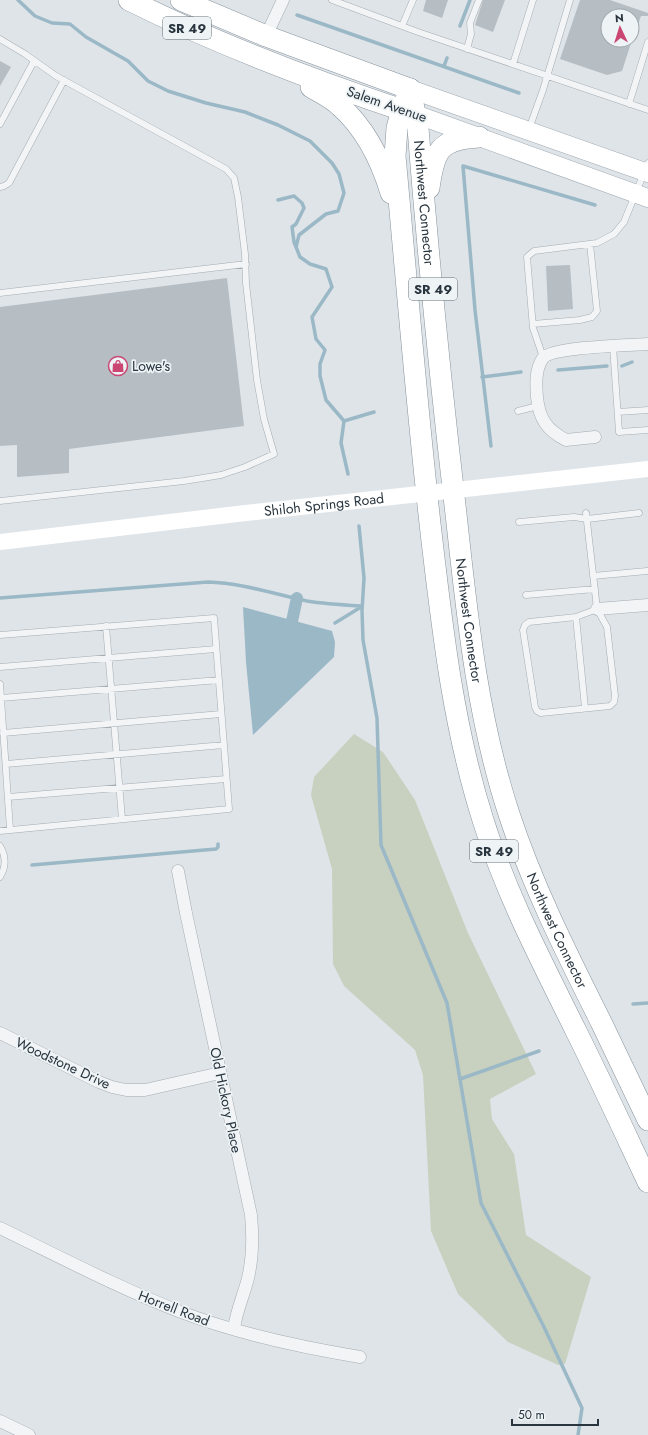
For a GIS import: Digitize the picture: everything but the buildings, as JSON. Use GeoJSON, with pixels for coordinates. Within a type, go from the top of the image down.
{"type":"FeatureCollection","features":[{"type":"Feature","properties":{"kind":"highway","name":"Salem Avenue"},"geometry":{"type":"LineString","coordinates":[[129,0],[178,24],[247,53],[408,112]]}},
{"type":"Feature","properties":{"kind":"highway","name":"Salem Avenue"},"geometry":{"type":"LineString","coordinates":[[181,0],[266,36],[410,89]]}},
{"type":"Feature","properties":{"kind":"highway","name":"SR 49"},"geometry":{"type":"LineString","coordinates":[[247,53],[311,87],[339,104],[355,120],[374,149],[387,180],[402,225]]}},
{"type":"Feature","properties":{"kind":"highway"},"geometry":{"type":"LineString","coordinates":[[402,225],[395,156],[397,128],[408,112],[410,89]]}},
{"type":"Feature","properties":{"kind":"highway","name":"Northwest Connector"},"geometry":{"type":"LineString","coordinates":[[408,112],[418,128],[425,214],[453,490],[474,664],[486,732],[497,776],[509,814],[536,886],[568,957],[648,1120]]}},
{"type":"Feature","properties":{"kind":"highway"},"geometry":{"type":"LineString","coordinates":[[425,214],[432,170],[436,156],[442,147],[450,142],[462,138],[479,137]]}},
{"type":"Feature","properties":{"kind":"highway","name":"Northwest Connector"},"geometry":{"type":"LineString","coordinates":[[402,225],[427,493],[447,661],[461,738],[472,783],[503,876],[544,967],[648,1182]]}},
{"type":"Feature","properties":{"kind":"main road","name":"Salem Avenue"},"geometry":{"type":"LineString","coordinates":[[410,89],[647,169]]}},
{"type":"Feature","properties":{"kind":"main road","name":"Salem Avenue"},"geometry":{"type":"LineString","coordinates":[[408,112],[642,196]]}},
{"type":"Feature","properties":{"kind":"street"},"geometry":{"type":"LineString","coordinates":[[266,36],[283,0]]}},
{"type":"Feature","properties":{"kind":"street"},"geometry":{"type":"LineString","coordinates":[[596,437],[566,440],[545,425],[538,406],[536,388],[537,372],[544,357],[549,354],[576,349],[648,344]]}},
{"type":"Feature","properties":{"kind":"street","name":"Shiloh Springs Road"},"geometry":{"type":"LineString","coordinates":[[0,542],[237,514],[313,507],[648,469]]}},
{"type":"Feature","properties":{"kind":"street"},"geometry":{"type":"LineString","coordinates":[[597,609],[648,605]]}},
{"type":"Feature","properties":{"kind":"street","name":"Old Hickory Place"},"geometry":{"type":"LineString","coordinates":[[178,871],[187,921],[251,1215],[253,1234],[252,1253],[248,1277],[234,1329]]}},
{"type":"Feature","properties":{"kind":"street","name":"Woodstone Drive"},"geometry":{"type":"LineString","coordinates":[[0,1033],[99,1082],[126,1090],[144,1090],[220,1073]]}},
{"type":"Feature","properties":{"kind":"street","name":"Horrell Road"},"geometry":{"type":"LineString","coordinates":[[0,1228],[110,1282],[180,1312],[234,1329],[316,1350],[360,1357]]}},
{"type":"Feature","properties":{"kind":"street"},"geometry":{"type":"LineString","coordinates":[[0,1421],[29,1435]]}},
{"type":"Feature","properties":{"kind":"lane"},"geometry":{"type":"LineString","coordinates":[[332,0],[467,49],[648,110]]}},
{"type":"Feature","properties":{"kind":"lane"},"geometry":{"type":"LineString","coordinates":[[402,26],[413,0]]}},
{"type":"Feature","properties":{"kind":"lane"},"geometry":{"type":"LineString","coordinates":[[467,49],[471,34],[470,23],[479,0]]}},
{"type":"Feature","properties":{"kind":"lane"},"geometry":{"type":"LineString","coordinates":[[513,64],[533,0]]}},
{"type":"Feature","properties":{"kind":"lane"},"geometry":{"type":"LineString","coordinates":[[528,130],[547,76],[570,0]]}},
{"type":"Feature","properties":{"kind":"lane"},"geometry":{"type":"LineString","coordinates":[[0,39],[64,80],[226,169],[232,174],[238,197],[246,264],[246,283],[256,380],[264,419],[274,454],[245,467],[221,475],[184,481],[0,501]]}},
{"type":"Feature","properties":{"kind":"lane"},"geometry":{"type":"LineString","coordinates":[[629,104],[648,42]]}},
{"type":"Feature","properties":{"kind":"lane"},"geometry":{"type":"LineString","coordinates":[[0,124],[34,61]]}},
{"type":"Feature","properties":{"kind":"lane"},"geometry":{"type":"LineString","coordinates":[[0,187],[9,184],[64,80]]}},
{"type":"Feature","properties":{"kind":"lane"},"geometry":{"type":"LineString","coordinates":[[544,357],[536,337],[533,324],[527,257],[534,251],[597,243],[614,234],[642,196],[647,169]]}},
{"type":"Feature","properties":{"kind":"lane"},"geometry":{"type":"LineString","coordinates":[[533,324],[580,320],[592,317],[597,311],[590,244]]}},
{"type":"Feature","properties":{"kind":"lane"},"geometry":{"type":"LineString","coordinates":[[0,293],[246,264]]}},
{"type":"Feature","properties":{"kind":"lane"},"geometry":{"type":"LineString","coordinates":[[613,346],[619,432],[648,430]]}},
{"type":"Feature","properties":{"kind":"lane"},"geometry":{"type":"LineString","coordinates":[[518,411],[538,406]]}},
{"type":"Feature","properties":{"kind":"lane"},"geometry":{"type":"LineString","coordinates":[[618,412],[648,410]]}},
{"type":"Feature","properties":{"kind":"lane"},"geometry":{"type":"LineString","coordinates":[[519,522],[639,513]]}},
{"type":"Feature","properties":{"kind":"lane"},"geometry":{"type":"LineString","coordinates":[[586,516],[597,609],[607,627],[615,696],[614,702],[610,706],[541,712],[537,710],[535,707],[523,630],[525,625],[529,622],[576,617],[597,609]]}},
{"type":"Feature","properties":{"kind":"lane"},"geometry":{"type":"LineString","coordinates":[[593,576],[647,571]]}},
{"type":"Feature","properties":{"kind":"lane"},"geometry":{"type":"LineString","coordinates":[[526,595],[595,589]]}},
{"type":"Feature","properties":{"kind":"lane"},"geometry":{"type":"LineString","coordinates":[[576,617],[586,708]]}},
{"type":"Feature","properties":{"kind":"lane"},"geometry":{"type":"LineString","coordinates":[[0,635],[214,618],[229,809],[0,831]]}},
{"type":"Feature","properties":{"kind":"lane"},"geometry":{"type":"LineString","coordinates":[[106,626],[122,819]]}},
{"type":"Feature","properties":{"kind":"lane"},"geometry":{"type":"LineString","coordinates":[[0,667],[216,649]]}},
{"type":"Feature","properties":{"kind":"lane"},"geometry":{"type":"LineString","coordinates":[[1,698],[219,680]]}},
{"type":"Feature","properties":{"kind":"lane"},"geometry":{"type":"LineString","coordinates":[[0,684],[10,829]]}},
{"type":"Feature","properties":{"kind":"lane"},"geometry":{"type":"LineString","coordinates":[[4,733],[222,714]]}},
{"type":"Feature","properties":{"kind":"lane"},"geometry":{"type":"LineString","coordinates":[[6,764],[224,746]]}},
{"type":"Feature","properties":{"kind":"lane"},"geometry":{"type":"LineString","coordinates":[[8,797],[226,779]]}},
{"type":"Feature","properties":{"kind":"lane"},"geometry":{"type":"LineString","coordinates":[[0,846],[5,864],[0,877]]}},
{"type":"Feature","properties":{"kind":"green space"},"geometry":{"type":"Polygon","coordinates":[[[354,734],[383,752],[415,800],[468,933],[536,1074],[490,1099],[492,1119],[514,1154],[526,1235],[591,1277],[565,1364],[558,1365],[508,1342],[458,1294],[431,1231],[423,1075],[415,1050],[344,986],[333,964],[332,869],[311,795],[314,777],[354,734]]]}},
{"type":"Feature","properties":{"kind":"water"},"geometry":{"type":"Polygon","coordinates":[[[243,607],[332,631],[335,642],[334,657],[253,735],[246,662],[243,607]]]}},
{"type":"Feature","properties":{"kind":"waterway"},"geometry":{"type":"LineString","coordinates":[[18,0],[35,16],[52,23],[70,24],[86,37],[128,61],[148,81],[168,91],[206,103],[245,112],[278,125],[310,141],[332,163],[339,174],[344,193],[338,211],[326,214],[299,235],[296,247],[300,257],[310,264],[326,269],[332,287],[312,317],[316,339],[325,350],[320,364],[320,376],[326,400],[344,421],[341,443],[348,474]]}},
{"type":"Feature","properties":{"kind":"waterway"},"geometry":{"type":"LineString","coordinates":[[460,26],[470,0]]}},
{"type":"Feature","properties":{"kind":"waterway"},"geometry":{"type":"LineString","coordinates":[[297,15],[519,93]]}},
{"type":"Feature","properties":{"kind":"waterway"},"geometry":{"type":"LineString","coordinates":[[444,66],[447,58]]}},
{"type":"Feature","properties":{"kind":"waterway"},"geometry":{"type":"LineString","coordinates":[[491,446],[475,310],[463,166],[595,205]]}},
{"type":"Feature","properties":{"kind":"waterway"},"geometry":{"type":"LineString","coordinates":[[278,200],[294,196],[302,203],[304,208],[296,224],[292,227],[296,247]]}},
{"type":"Feature","properties":{"kind":"waterway"},"geometry":{"type":"LineString","coordinates":[[622,366],[632,362]]}},
{"type":"Feature","properties":{"kind":"waterway"},"geometry":{"type":"LineString","coordinates":[[558,370],[607,366]]}},
{"type":"Feature","properties":{"kind":"waterway"},"geometry":{"type":"LineString","coordinates":[[482,377],[521,372]]}},
{"type":"Feature","properties":{"kind":"waterway"},"geometry":{"type":"LineString","coordinates":[[344,421],[374,412]]}},
{"type":"Feature","properties":{"kind":"waterway"},"geometry":{"type":"LineString","coordinates":[[359,526],[364,578],[362,611],[363,640],[377,718],[381,845],[447,1003],[481,1203],[544,1327],[582,1408],[578,1435]]}},
{"type":"Feature","properties":{"kind":"waterway"},"geometry":{"type":"LineString","coordinates":[[0,598],[208,582],[233,584],[307,601],[362,606]]}},
{"type":"Feature","properties":{"kind":"waterway"},"geometry":{"type":"LineString","coordinates":[[291,626],[297,598]]}},
{"type":"Feature","properties":{"kind":"waterway"},"geometry":{"type":"LineString","coordinates":[[335,623],[361,607]]}},
{"type":"Feature","properties":{"kind":"waterway"},"geometry":{"type":"LineString","coordinates":[[32,865],[216,849],[218,844]]}},
{"type":"Feature","properties":{"kind":"waterway"},"geometry":{"type":"LineString","coordinates":[[633,1004],[648,1003]]}},
{"type":"Feature","properties":{"kind":"waterway"},"geometry":{"type":"LineString","coordinates":[[460,1079],[539,1051]]}},
{"type":"Feature","properties":{"kind":"place","name":"Lowe's"},"geometry":{"type":"Point","coordinates":[118,366]}}]}
